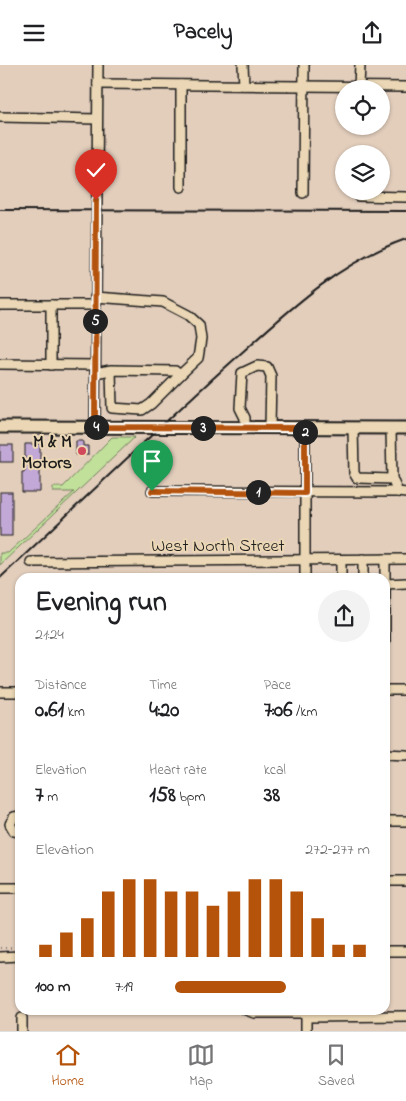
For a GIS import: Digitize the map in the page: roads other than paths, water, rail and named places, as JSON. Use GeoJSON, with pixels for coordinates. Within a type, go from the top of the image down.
{"type":"FeatureCollection","features":[{"type":"Feature","properties":{"kind":"main road"},"geometry":{"type":"LineString","coordinates":[[0,427],[406,428]]}},
{"type":"Feature","properties":{"kind":"street"},"geometry":{"type":"LineString","coordinates":[[95,427],[98,65]]}},
{"type":"Feature","properties":{"kind":"street"},"geometry":{"type":"LineString","coordinates":[[243,65],[244,85]]}},
{"type":"Feature","properties":{"kind":"street"},"geometry":{"type":"LineString","coordinates":[[304,65],[304,193]]}},
{"type":"Feature","properties":{"kind":"street"},"geometry":{"type":"LineString","coordinates":[[359,80],[360,65]]}},
{"type":"Feature","properties":{"kind":"street"},"geometry":{"type":"LineString","coordinates":[[98,84],[335,86]]}},
{"type":"Feature","properties":{"kind":"street"},"geometry":{"type":"LineString","coordinates":[[180,187],[181,85]]}},
{"type":"Feature","properties":{"kind":"street"},"geometry":{"type":"LineString","coordinates":[[390,87],[406,87]]}},
{"type":"Feature","properties":{"kind":"street"},"geometry":{"type":"LineString","coordinates":[[0,117],[97,119]]}},
{"type":"Feature","properties":{"kind":"street"},"geometry":{"type":"LineString","coordinates":[[390,197],[406,197]]}},
{"type":"Feature","properties":{"kind":"street"},"geometry":{"type":"LineString","coordinates":[[0,305],[51,305],[95,301],[163,302],[188,315],[199,325],[201,339],[198,358],[151,404],[142,410],[112,408],[111,370]]}},
{"type":"Feature","properties":{"kind":"street"},"geometry":{"type":"LineString","coordinates":[[51,305],[51,365]]}},
{"type":"Feature","properties":{"kind":"street"},"geometry":{"type":"LineString","coordinates":[[0,364],[51,365],[111,370],[174,371],[180,375]]}},
{"type":"Feature","properties":{"kind":"street"},"geometry":{"type":"LineString","coordinates":[[245,428],[245,418],[240,408],[242,373],[256,366],[268,367],[271,376],[270,428]]}},
{"type":"Feature","properties":{"kind":"street"},"geometry":{"type":"LineString","coordinates":[[305,428],[305,573]]}},
{"type":"Feature","properties":{"kind":"street"},"geometry":{"type":"LineString","coordinates":[[353,428],[354,473],[357,478],[392,479]]}},
{"type":"Feature","properties":{"kind":"street"},"geometry":{"type":"LineString","coordinates":[[391,428],[392,479],[402,493]]}},
{"type":"Feature","properties":{"kind":"street"},"geometry":{"type":"LineString","coordinates":[[152,491],[402,493]]}},
{"type":"Feature","properties":{"kind":"street"},"geometry":{"type":"LineString","coordinates":[[362,573],[363,559]]}},
{"type":"Feature","properties":{"kind":"street"},"geometry":{"type":"LineString","coordinates":[[384,559],[385,573]]}},
{"type":"Feature","properties":{"kind":"street","name":"West North Street"},"geometry":{"type":"LineString","coordinates":[[31,562],[406,559]]}},
{"type":"Feature","properties":{"kind":"street"},"geometry":{"type":"LineString","coordinates":[[341,560],[341,573]]}},
{"type":"Feature","properties":{"kind":"street"},"geometry":{"type":"LineString","coordinates":[[390,584],[406,583]]}},
{"type":"Feature","properties":{"kind":"street"},"geometry":{"type":"LineString","coordinates":[[390,690],[406,690]]}},
{"type":"Feature","properties":{"kind":"street"},"geometry":{"type":"LineString","coordinates":[[0,692],[15,692]]}},
{"type":"Feature","properties":{"kind":"street"},"geometry":{"type":"LineString","coordinates":[[390,754],[406,755]]}},
{"type":"Feature","properties":{"kind":"street"},"geometry":{"type":"LineString","coordinates":[[15,817],[10,824],[15,831]]}},
{"type":"Feature","properties":{"kind":"street"},"geometry":{"type":"LineString","coordinates":[[390,821],[406,821]]}},
{"type":"Feature","properties":{"kind":"street"},"geometry":{"type":"LineString","coordinates":[[390,881],[406,881]]}},
{"type":"Feature","properties":{"kind":"street"},"geometry":{"type":"LineString","coordinates":[[0,888],[15,888]]}},
{"type":"Feature","properties":{"kind":"street"},"geometry":{"type":"LineString","coordinates":[[390,951],[406,951]]}},
{"type":"Feature","properties":{"kind":"street"},"geometry":{"type":"LineString","coordinates":[[0,957],[15,956]]}},
{"type":"Feature","properties":{"kind":"street"},"geometry":{"type":"LineString","coordinates":[[306,1015],[306,1031]]}},
{"type":"Feature","properties":{"kind":"street"},"geometry":{"type":"LineString","coordinates":[[373,1015],[406,1016]]}},
{"type":"Feature","properties":{"kind":"street"},"geometry":{"type":"LineString","coordinates":[[22,1017],[22,1031]]}},
{"type":"Feature","properties":{"kind":"railway"},"geometry":{"type":"LineString","coordinates":[[0,210],[406,211]]}},
{"type":"Feature","properties":{"kind":"railway"},"geometry":{"type":"LineString","coordinates":[[0,578],[219,373],[284,315],[329,279],[353,264],[379,250],[406,239]]}},
{"type":"Feature","properties":{"kind":"place","name":"M & M Motors"},"geometry":{"type":"Point","coordinates":[82,451]}}]}
